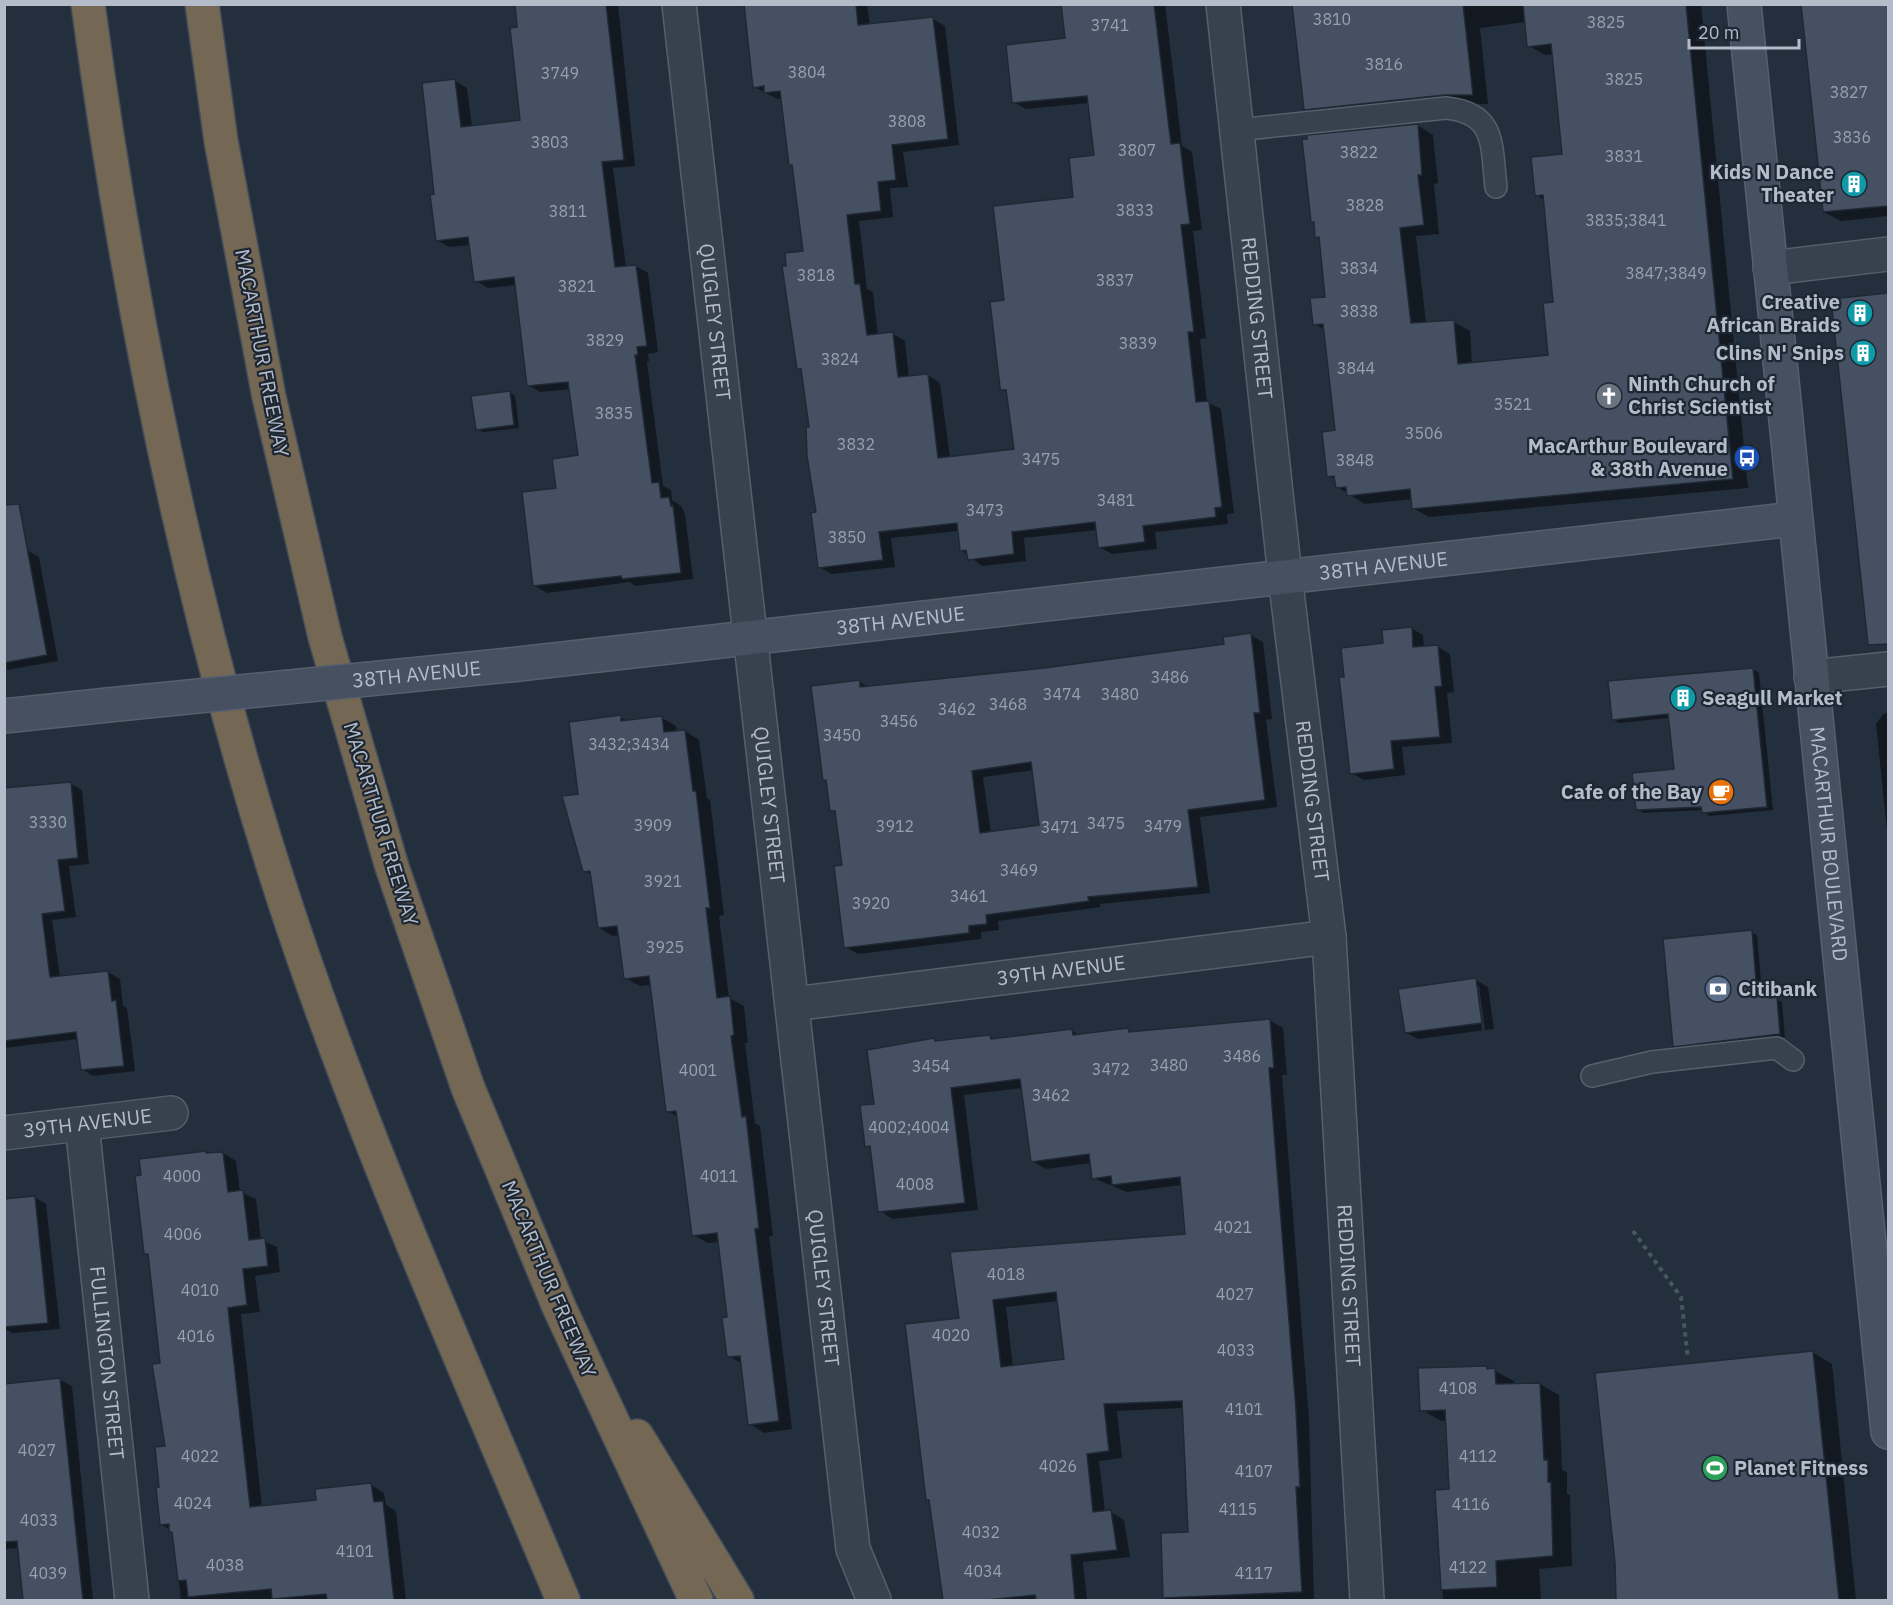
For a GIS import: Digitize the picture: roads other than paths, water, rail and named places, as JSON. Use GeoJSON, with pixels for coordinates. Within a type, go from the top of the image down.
{"type":"FeatureCollection","features":[{"type":"Feature","properties":{"kind":"highway"},"geometry":{"type":"LineString","coordinates":[[88,4],[108,152],[158,421],[213,659],[286,905],[364,1125],[563,1600]]}},
{"type":"Feature","properties":{"kind":"highway","name":"MACARTHUR FREEWAY"},"geometry":{"type":"LineString","coordinates":[[202,4],[221,141],[269,397],[325,637],[392,867],[468,1088],[559,1307],[651,1511],[696,1600]]}},
{"type":"Feature","properties":{"kind":"highway"},"geometry":{"type":"LineString","coordinates":[[559,1307],[737,1600]]}},
{"type":"Feature","properties":{"kind":"street","name":"QUIGLEY STREET"},"geometry":{"type":"LineString","coordinates":[[679,4],[794,1005],[853,1549],[874,1600]]}},
{"type":"Feature","properties":{"kind":"street","name":"REDDING STREET"},"geometry":{"type":"LineString","coordinates":[[1223,4],[1285,576],[1329,937],[1367,1600]]}},
{"type":"Feature","properties":{"kind":"street","name":"MACARTHUR BOULEVARD"},"geometry":{"type":"LineString","coordinates":[[1744,4],[1811,677],[1886,1387],[1888,1432]]}},
{"type":"Feature","properties":{"kind":"street"},"geometry":{"type":"LineString","coordinates":[[1770,268],[1888,254]]}},
{"type":"Feature","properties":{"kind":"street","name":"38TH AVENUE"},"geometry":{"type":"LineString","coordinates":[[4,716],[510,665],[1795,519]]}},
{"type":"Feature","properties":{"kind":"street"},"geometry":{"type":"LineString","coordinates":[[1811,677],[1888,669]]}},
{"type":"Feature","properties":{"kind":"street","name":"39TH AVENUE"},"geometry":{"type":"LineString","coordinates":[[794,1005],[1329,937]]}},
{"type":"Feature","properties":{"kind":"street","name":"39TH AVENUE"},"geometry":{"type":"LineString","coordinates":[[4,1133],[171,1113]]}},
{"type":"Feature","properties":{"kind":"street","name":"FULLINGTON STREET"},"geometry":{"type":"LineString","coordinates":[[82,1124],[132,1600]]}},
{"type":"Feature","properties":{"kind":"lane"},"geometry":{"type":"LineString","coordinates":[[1237,130],[1446,108],[1459,110],[1473,114],[1486,128],[1496,187]]}},
{"type":"Feature","properties":{"kind":"lane"},"geometry":{"type":"LineString","coordinates":[[1593,1076],[1652,1062],[1777,1048],[1793,1060]]}},
{"type":"Feature","properties":{"kind":"place","name":"Kids N Dance Theater"},"geometry":{"type":"Point","coordinates":[1854,184]}},
{"type":"Feature","properties":{"kind":"place","name":"Creative African Braids"},"geometry":{"type":"Point","coordinates":[1860,313]}},
{"type":"Feature","properties":{"kind":"place","name":"Clins N' Snips"},"geometry":{"type":"Point","coordinates":[1863,353]}},
{"type":"Feature","properties":{"kind":"place","name":"Ninth Church of Christ Scientist"},"geometry":{"type":"Point","coordinates":[1609,396]}},
{"type":"Feature","properties":{"kind":"place","name":"MacArthur Boulevard & 38th Avenue"},"geometry":{"type":"Point","coordinates":[1747,458]}},
{"type":"Feature","properties":{"kind":"place","name":"Seagull Market"},"geometry":{"type":"Point","coordinates":[1683,698]}},
{"type":"Feature","properties":{"kind":"place","name":"Cafe of the Bay"},"geometry":{"type":"Point","coordinates":[1721,792]}},
{"type":"Feature","properties":{"kind":"place","name":"Citibank"},"geometry":{"type":"Point","coordinates":[1718,989]}},
{"type":"Feature","properties":{"kind":"place","name":"Planet Fitness"},"geometry":{"type":"Point","coordinates":[1715,1468]}}]}
